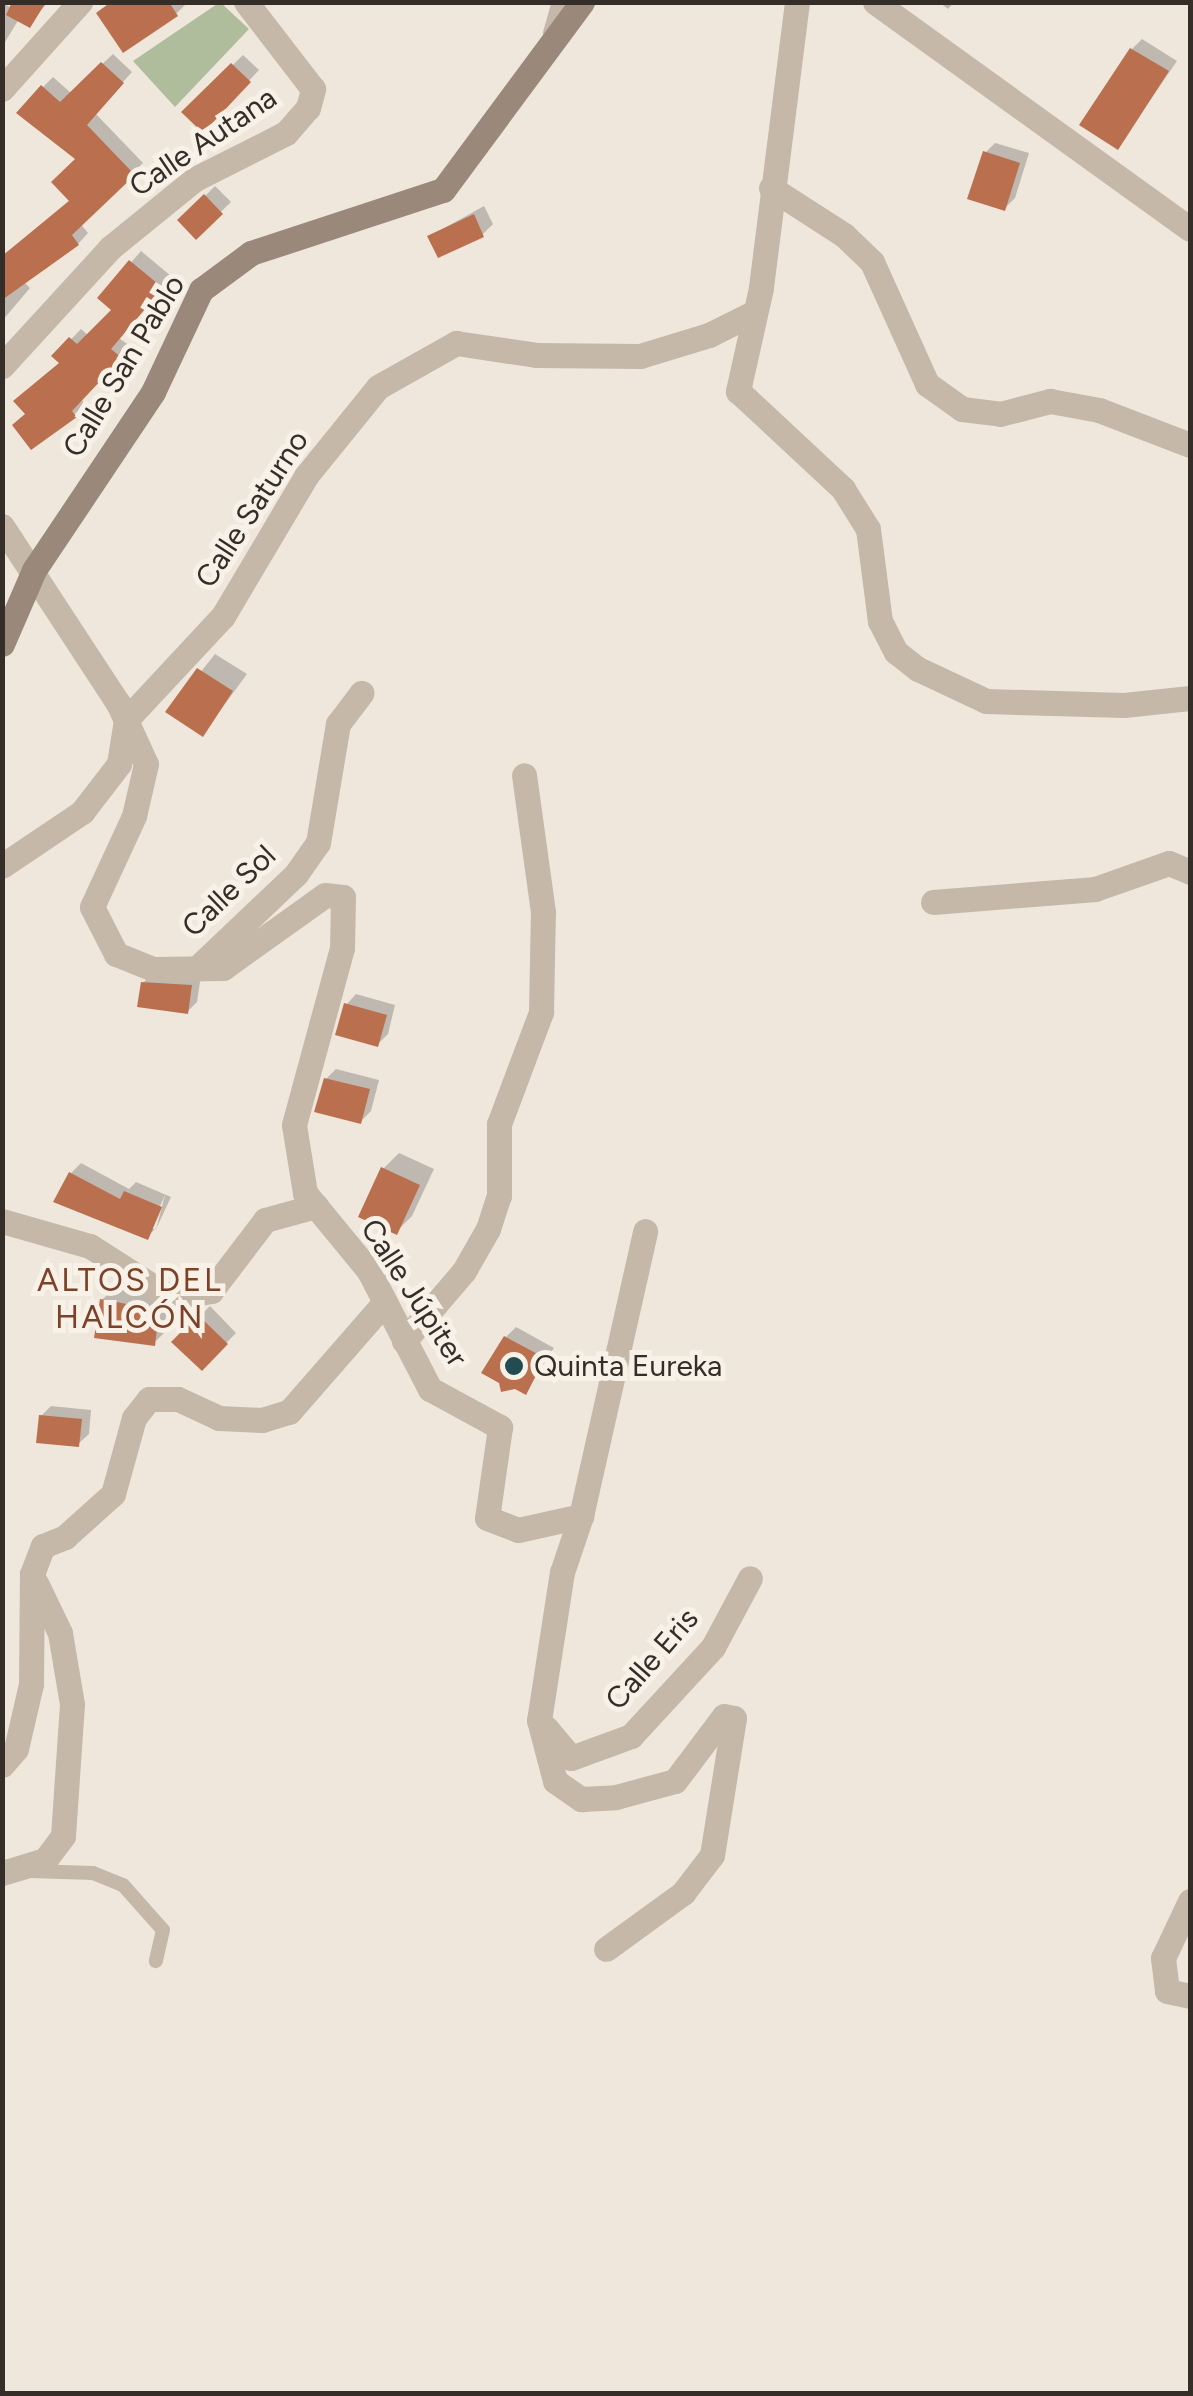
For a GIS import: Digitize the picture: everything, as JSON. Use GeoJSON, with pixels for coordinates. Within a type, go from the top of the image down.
{"type":"FeatureCollection","features":[{"type":"Feature","properties":{"kind":"street"},"geometry":{"type":"LineString","coordinates":[[2,89],[80,2]]}},
{"type":"Feature","properties":{"kind":"street","name":"Calle Autana"},"geometry":{"type":"LineString","coordinates":[[2,366],[110,248],[195,179],[286,132],[308,108],[313,89],[246,2]]}},
{"type":"Feature","properties":{"kind":"street","name":"Calle San Pablo"},"geometry":{"type":"LineString","coordinates":[[2,644],[34,570],[153,392],[200,290],[250,253],[443,190],[482,146],[547,43],[582,2]]}},
{"type":"Feature","properties":{"kind":"street"},"geometry":{"type":"LineString","coordinates":[[798,2],[755,312],[738,392],[843,488],[868,528],[880,621],[896,652],[986,701],[1124,705],[1190,698]]}},
{"type":"Feature","properties":{"kind":"street"},"geometry":{"type":"LineString","coordinates":[[874,2],[1190,229]]}},
{"type":"Feature","properties":{"kind":"street"},"geometry":{"type":"LineString","coordinates":[[770,188],[844,235],[872,262],[927,384],[962,409],[1000,414],[1050,400],[1099,410],[1190,444]]}},
{"type":"Feature","properties":{"kind":"street","name":"Calle Saturno"},"geometry":{"type":"LineString","coordinates":[[126,720],[223,616],[306,476],[378,387],[456,343],[536,354],[640,356],[709,335],[755,312]]}},
{"type":"Feature","properties":{"kind":"street","name":"Calle Júpiter"},"geometry":{"type":"LineString","coordinates":[[5,535],[34,570],[126,720],[146,764],[134,816],[92,906],[116,954],[153,969],[223,968],[324,896],[343,898],[342,948],[294,1125],[305,1192],[369,1271],[430,1388],[500,1428],[487,1518],[518,1530],[581,1516]]}},
{"type":"Feature","properties":{"kind":"street","name":"Calle Sol"},"geometry":{"type":"LineString","coordinates":[[196,969],[296,874],[318,843],[338,724],[361,693]]}},
{"type":"Feature","properties":{"kind":"street"},"geometry":{"type":"LineString","coordinates":[[2,866],[82,812],[119,764],[126,720]]}},
{"type":"Feature","properties":{"kind":"street"},"geometry":{"type":"LineString","coordinates":[[404,1341],[464,1270],[488,1229],[498,1196],[500,1124],[541,1012],[543,912],[524,776]]}},
{"type":"Feature","properties":{"kind":"street"},"geometry":{"type":"LineString","coordinates":[[932,902],[1095,889],[1169,863],[1190,872]]}},
{"type":"Feature","properties":{"kind":"street"},"geometry":{"type":"LineString","coordinates":[[2,1221],[90,1246],[172,1298],[211,1290],[265,1220],[316,1206]]}},
{"type":"Feature","properties":{"kind":"street"},"geometry":{"type":"LineString","coordinates":[[606,1950],[683,1893],[712,1855],[734,1718],[724,1716],[675,1781],[581,1799],[555,1781],[539,1720],[562,1572],[581,1516],[645,1231]]}},
{"type":"Feature","properties":{"kind":"street"},"geometry":{"type":"LineString","coordinates":[[2,1765],[16,1748],[31,1684],[32,1574],[43,1546],[64,1537],[114,1494],[134,1418],[148,1399],[178,1399],[219,1418],[262,1420],[288,1412],[384,1303]]}},
{"type":"Feature","properties":{"kind":"street"},"geometry":{"type":"LineString","coordinates":[[8,1872],[45,1860],[63,1836],[72,1704],[60,1633],[32,1574]]}},
{"type":"Feature","properties":{"kind":"street","name":"Calle Eris"},"geometry":{"type":"LineString","coordinates":[[539,1720],[571,1758],[632,1736],[713,1647],[750,1578]]}},
{"type":"Feature","properties":{"kind":"street"},"geometry":{"type":"LineString","coordinates":[[1190,1902],[1163,1958],[1166,1992],[1190,1996]]}},
{"type":"Feature","properties":{"kind":"lane"},"geometry":{"type":"LineString","coordinates":[[547,43],[559,2]]}},
{"type":"Feature","properties":{"kind":"lane"},"geometry":{"type":"LineString","coordinates":[[8,1872],[94,1873],[123,1884],[163,1930],[156,1961]]}},
{"type":"Feature","properties":{"kind":"green space"},"geometry":{"type":"Polygon","coordinates":[[[220,2],[249,29],[175,107],[133,61],[220,2]]]}},
{"type":"Feature","properties":{"kind":"building"},"geometry":{"type":"Polygon","coordinates":[[[12,2],[46,2],[30,28],[6,15],[12,2]]]}},
{"type":"Feature","properties":{"kind":"building"},"geometry":{"type":"Polygon","coordinates":[[[111,2],[169,2],[178,16],[123,53],[96,13],[111,2]]]}},
{"type":"Feature","properties":{"kind":"building"},"geometry":{"type":"Polygon","coordinates":[[[1130,48],[1169,71],[1118,150],[1079,125],[1130,48]]]}},
{"type":"Feature","properties":{"kind":"building"},"geometry":{"type":"Polygon","coordinates":[[[101,62],[124,83],[87,125],[135,175],[72,235],[79,245],[2,300],[2,256],[69,201],[51,182],[75,159],[16,113],[41,85],[60,102],[101,62]]]}},
{"type":"Feature","properties":{"kind":"building"},"geometry":{"type":"Polygon","coordinates":[[[231,63],[251,82],[203,133],[181,112],[231,63]]]}},
{"type":"Feature","properties":{"kind":"building"},"geometry":{"type":"Polygon","coordinates":[[[983,151],[1020,163],[1005,211],[967,199],[983,151]]]}},
{"type":"Feature","properties":{"kind":"building"},"geometry":{"type":"Polygon","coordinates":[[[204,194],[223,214],[196,240],[177,220],[204,194]]]}},
{"type":"Feature","properties":{"kind":"building"},"geometry":{"type":"Polygon","coordinates":[[[474,214],[484,237],[438,258],[427,236],[474,214]]]}},
{"type":"Feature","properties":{"kind":"building"},"geometry":{"type":"Polygon","coordinates":[[[129,260],[163,288],[111,349],[122,358],[72,411],[77,417],[31,450],[12,425],[25,414],[13,401],[59,363],[51,356],[69,337],[77,344],[111,310],[97,298],[129,260]]]}},
{"type":"Feature","properties":{"kind":"building"},"geometry":{"type":"Polygon","coordinates":[[[197,668],[233,691],[203,737],[165,712],[197,668]]]}},
{"type":"Feature","properties":{"kind":"building"},"geometry":{"type":"Polygon","coordinates":[[[141,982],[192,985],[188,1014],[137,1007],[141,982]]]}},
{"type":"Feature","properties":{"kind":"building"},"geometry":{"type":"Polygon","coordinates":[[[344,1003],[387,1015],[378,1047],[335,1035],[344,1003]]]}},
{"type":"Feature","properties":{"kind":"building"},"geometry":{"type":"Polygon","coordinates":[[[324,1078],[370,1089],[361,1124],[314,1112],[324,1078]]]}},
{"type":"Feature","properties":{"kind":"building"},"geometry":{"type":"Polygon","coordinates":[[[381,1167],[420,1185],[397,1235],[358,1217],[381,1167]]]}},
{"type":"Feature","properties":{"kind":"building"},"geometry":{"type":"Polygon","coordinates":[[[69,1172],[120,1199],[124,1191],[162,1207],[148,1240],[53,1202],[69,1172]]]}},
{"type":"Feature","properties":{"kind":"building"},"geometry":{"type":"Polygon","coordinates":[[[100,1299],[159,1310],[155,1346],[94,1338],[100,1299]]]}},
{"type":"Feature","properties":{"kind":"building"},"geometry":{"type":"Polygon","coordinates":[[[198,1315],[228,1344],[202,1371],[171,1342],[198,1315]]]}},
{"type":"Feature","properties":{"kind":"building","name":"Quinta Eureka"},"geometry":{"type":"Polygon","coordinates":[[[504,1336],[545,1358],[526,1395],[515,1389],[501,1392],[499,1383],[481,1373],[504,1336]]]}},
{"type":"Feature","properties":{"kind":"building"},"geometry":{"type":"Polygon","coordinates":[[[39,1415],[82,1419],[79,1447],[36,1443],[39,1415]]]}},
{"type":"Feature","properties":{"kind":"place","name":"Quinta Eureka"},"geometry":{"type":"Point","coordinates":[514,1366]}},
{"type":"Feature","properties":{"kind":"district","name":"ALTOS DEL HALCÓN"},"geometry":{"type":"Point","coordinates":[130,1300]}}]}
